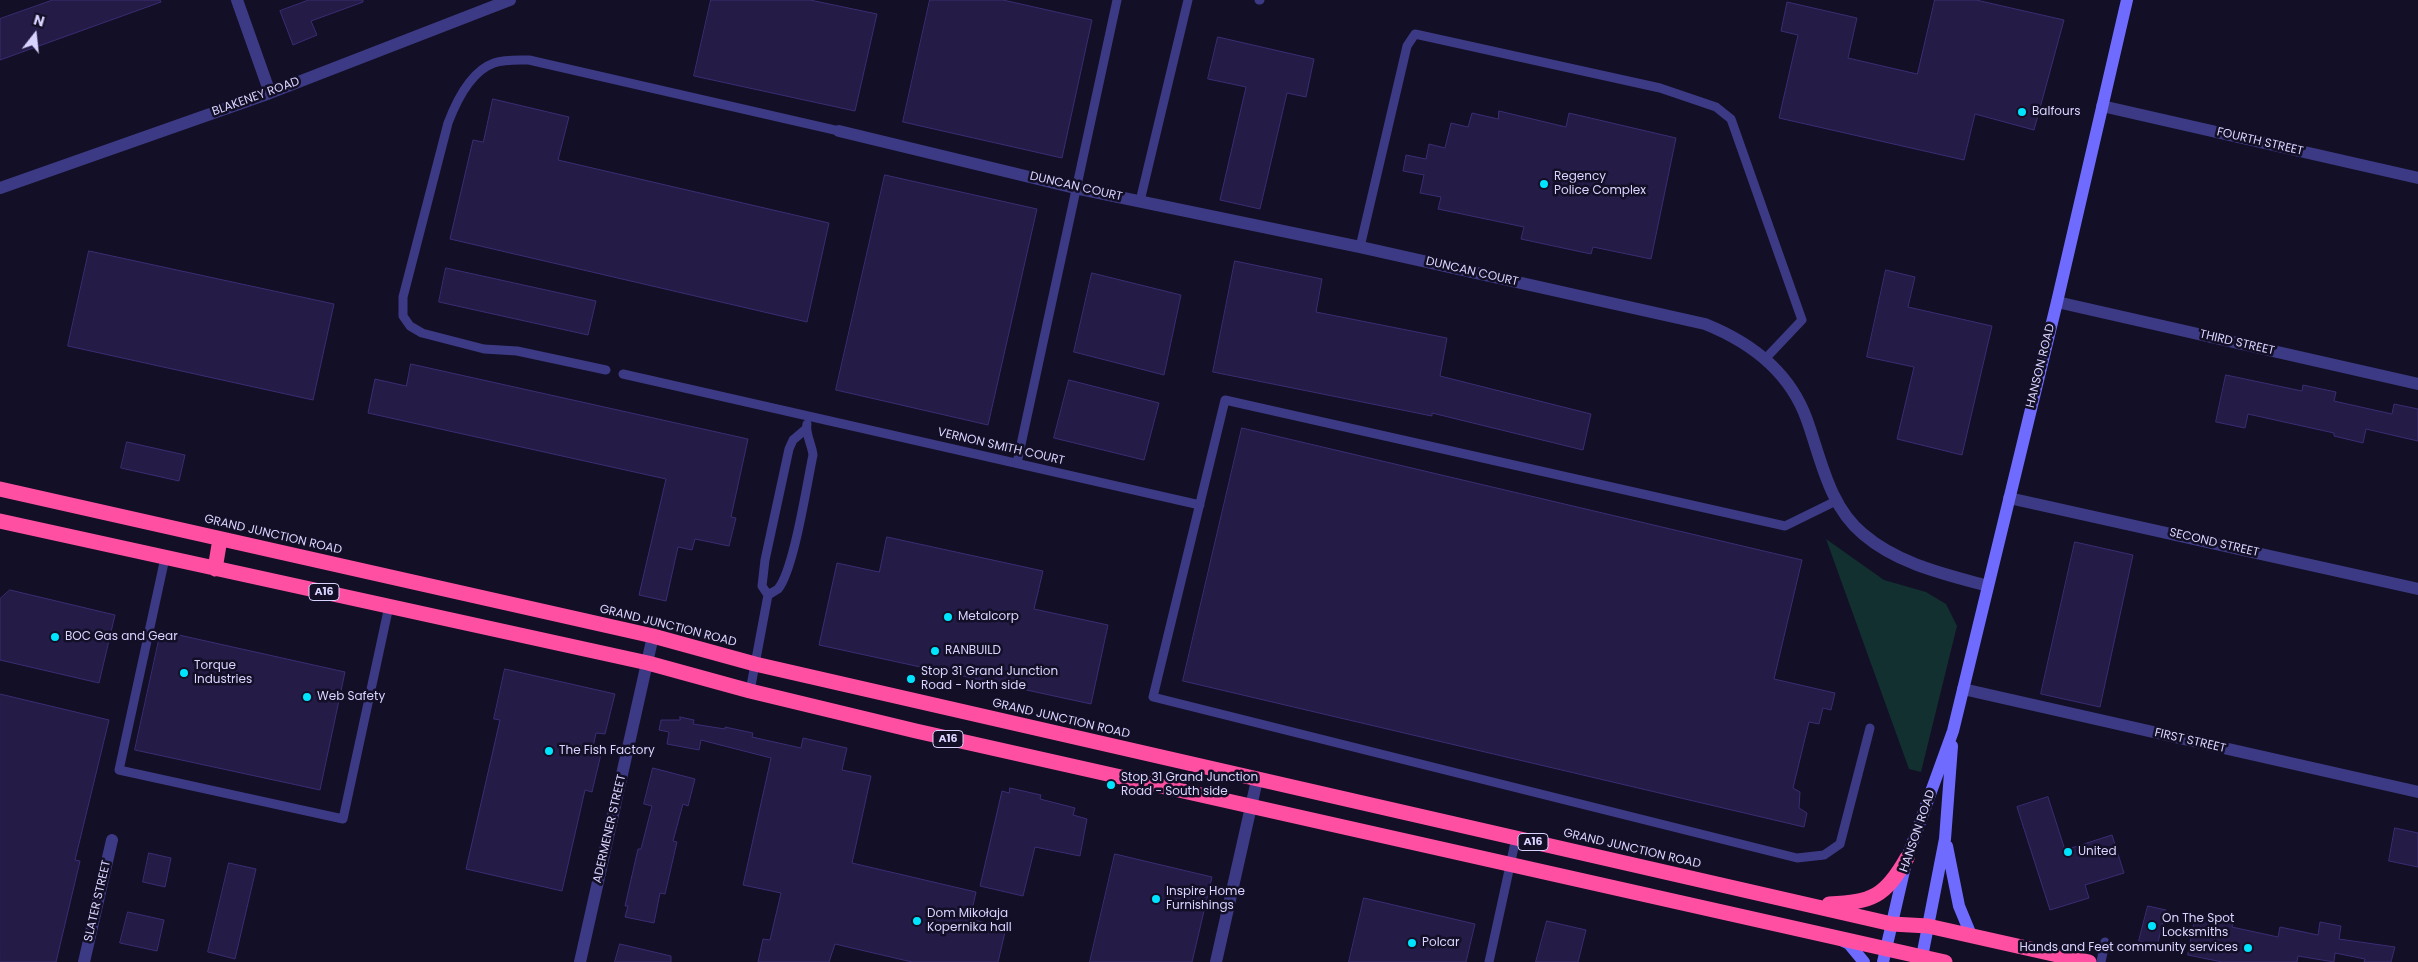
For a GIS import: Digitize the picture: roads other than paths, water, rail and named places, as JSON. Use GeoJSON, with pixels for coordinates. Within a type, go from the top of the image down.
{"type":"FeatureCollection","features":[{"type":"Feature","properties":{"kind":"highway","name":"GRAND JUNCTION ROAD"},"geometry":{"type":"LineString","coordinates":[[0,488],[653,636],[755,664],[1257,780],[1892,924],[1928,926],[2089,962]]}},
{"type":"Feature","properties":{"kind":"highway","name":"A16"},"geometry":{"type":"LineString","coordinates":[[0,520],[215,569],[648,663],[750,692],[1838,938],[1884,956],[1945,962]]}},
{"type":"Feature","properties":{"kind":"highway"},"geometry":{"type":"LineString","coordinates":[[215,569],[220,539]]}},
{"type":"Feature","properties":{"kind":"highway"},"geometry":{"type":"LineString","coordinates":[[1810,905],[1856,903],[1881,894],[1906,858]]}},
{"type":"Feature","properties":{"kind":"main road","name":"HANSON ROAD"},"geometry":{"type":"LineString","coordinates":[[1884,956],[1906,858],[1953,731],[2057,302],[2127,0]]}},
{"type":"Feature","properties":{"kind":"main road","name":"HANSON ROAD"},"geometry":{"type":"LineString","coordinates":[[1921,960],[1945,838],[1953,731]]}},
{"type":"Feature","properties":{"kind":"main road"},"geometry":{"type":"LineString","coordinates":[[1945,838],[1959,906],[1971,935]]}},
{"type":"Feature","properties":{"kind":"main road"},"geometry":{"type":"LineString","coordinates":[[1838,938],[1849,944],[1864,962]]}},
{"type":"Feature","properties":{"kind":"street"},"geometry":{"type":"LineString","coordinates":[[237,0],[270,93]]}},
{"type":"Feature","properties":{"kind":"street","name":"BLAKENEY ROAD"},"geometry":{"type":"LineString","coordinates":[[0,188],[270,93],[510,0]]}},
{"type":"Feature","properties":{"kind":"street","name":"FOURTH STREET"},"geometry":{"type":"LineString","coordinates":[[2102,106],[2418,178]]}},
{"type":"Feature","properties":{"kind":"street","name":"DUNCAN COURT"},"geometry":{"type":"LineString","coordinates":[[839,131],[1075,188],[1360,247],[1705,324],[1733,335],[1766,358],[1783,377],[1798,399],[1836,501],[1861,533],[1888,554],[1923,567],[1988,586]]}},
{"type":"Feature","properties":{"kind":"street","name":"THIRD STREET"},"geometry":{"type":"LineString","coordinates":[[2057,302],[2418,384]]}},
{"type":"Feature","properties":{"kind":"street","name":"SECOND STREET"},"geometry":{"type":"LineString","coordinates":[[2009,498],[2418,589]]}},
{"type":"Feature","properties":{"kind":"street","name":"ADERMENER STREET"},"geometry":{"type":"LineString","coordinates":[[580,962],[653,636]]}},
{"type":"Feature","properties":{"kind":"street","name":"FIRST STREET"},"geometry":{"type":"LineString","coordinates":[[1963,690],[2418,792]]}},
{"type":"Feature","properties":{"kind":"street"},"geometry":{"type":"LineString","coordinates":[[1216,962],[1257,780]]}},
{"type":"Feature","properties":{"kind":"street","name":"SLATER STREET"},"geometry":{"type":"LineString","coordinates":[[84,962],[112,840]]}},
{"type":"Feature","properties":{"kind":"lane"},"geometry":{"type":"LineString","coordinates":[[1017,463],[1116,0]]}},
{"type":"Feature","properties":{"kind":"lane"},"geometry":{"type":"LineString","coordinates":[[1140,201],[1188,0]]}},
{"type":"Feature","properties":{"kind":"lane"},"geometry":{"type":"LineString","coordinates":[[1360,247],[1406,46],[1415,34],[1660,88],[1716,107],[1731,119],[1802,320],[1766,358]]}},
{"type":"Feature","properties":{"kind":"lane"},"geometry":{"type":"LineString","coordinates":[[606,370],[517,351],[484,349],[422,333],[410,326],[403,316],[403,297],[448,123],[456,101],[483,69],[494,63],[508,60],[529,60],[839,131]]}},
{"type":"Feature","properties":{"kind":"lane","name":"VERNON SMITH COURT"},"geometry":{"type":"LineString","coordinates":[[623,374],[1200,505]]}},
{"type":"Feature","properties":{"kind":"lane"},"geometry":{"type":"LineString","coordinates":[[1836,501],[1785,526],[1225,400],[1153,697],[1797,858],[1824,855],[1840,844],[1870,728]]}},
{"type":"Feature","properties":{"kind":"lane"},"geometry":{"type":"LineString","coordinates":[[768,595],[778,589],[783,579],[796,533],[813,455],[812,444],[806,429],[808,417]]}},
{"type":"Feature","properties":{"kind":"lane"},"geometry":{"type":"LineString","coordinates":[[750,692],[768,595],[762,586],[764,560],[789,449],[793,440],[806,429]]}},
{"type":"Feature","properties":{"kind":"lane"},"geometry":{"type":"LineString","coordinates":[[166,558],[119,770],[343,819],[389,606]]}},
{"type":"Feature","properties":{"kind":"lane"},"geometry":{"type":"LineString","coordinates":[[1489,962],[1516,838]]}},
{"type":"Feature","properties":{"kind":"lane"},"geometry":{"type":"LineString","coordinates":[[2101,962],[2105,942]]}},
{"type":"Feature","properties":{"kind":"place","name":"Balfours"},"geometry":{"type":"Point","coordinates":[2022,112]}},
{"type":"Feature","properties":{"kind":"place","name":"Regency Police Complex"},"geometry":{"type":"Point","coordinates":[1544,184]}},
{"type":"Feature","properties":{"kind":"place","name":"Metalcorp"},"geometry":{"type":"Point","coordinates":[948,617]}},
{"type":"Feature","properties":{"kind":"place","name":"BOC Gas and Gear"},"geometry":{"type":"Point","coordinates":[55,637]}},
{"type":"Feature","properties":{"kind":"place","name":"RANBUILD"},"geometry":{"type":"Point","coordinates":[935,651]}},
{"type":"Feature","properties":{"kind":"place","name":"Torque Industries"},"geometry":{"type":"Point","coordinates":[184,673]}},
{"type":"Feature","properties":{"kind":"place","name":"Stop 31 Grand Junction Road - North side"},"geometry":{"type":"Point","coordinates":[911,679]}},
{"type":"Feature","properties":{"kind":"place","name":"Web Safety"},"geometry":{"type":"Point","coordinates":[307,697]}},
{"type":"Feature","properties":{"kind":"place","name":"The Fish Factory"},"geometry":{"type":"Point","coordinates":[549,751]}},
{"type":"Feature","properties":{"kind":"place","name":"Stop 31 Grand Junction Road - South side"},"geometry":{"type":"Point","coordinates":[1111,785]}},
{"type":"Feature","properties":{"kind":"place","name":"United"},"geometry":{"type":"Point","coordinates":[2068,852]}},
{"type":"Feature","properties":{"kind":"place","name":"Inspire Home Furnishings"},"geometry":{"type":"Point","coordinates":[1156,899]}},
{"type":"Feature","properties":{"kind":"place","name":"Dom Mikołaja Kopernika hall"},"geometry":{"type":"Point","coordinates":[917,921]}},
{"type":"Feature","properties":{"kind":"place","name":"On The Spot Locksmiths"},"geometry":{"type":"Point","coordinates":[2152,926]}},
{"type":"Feature","properties":{"kind":"place","name":"Polcar"},"geometry":{"type":"Point","coordinates":[1412,943]}},
{"type":"Feature","properties":{"kind":"place","name":"Hands and Feet community services"},"geometry":{"type":"Point","coordinates":[2248,948]}}]}
